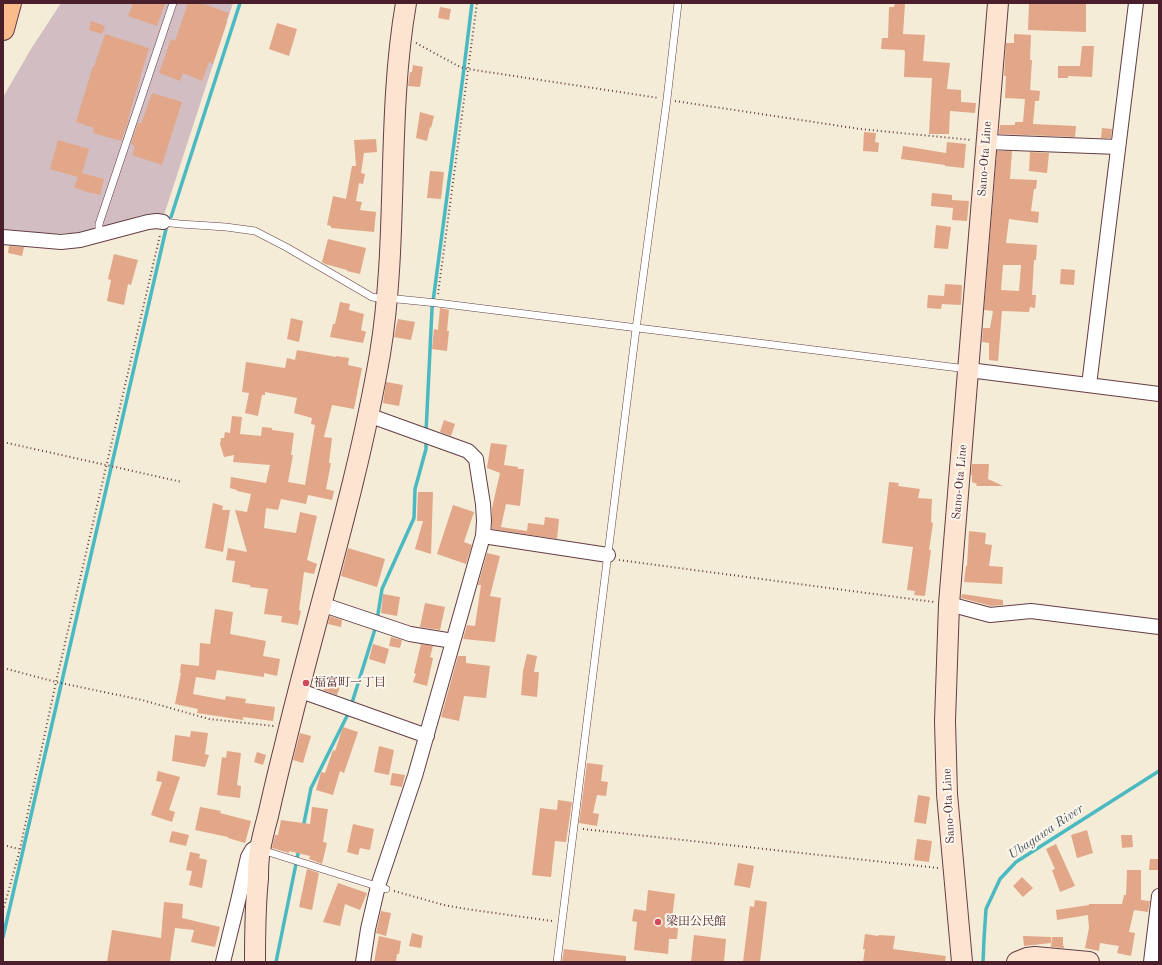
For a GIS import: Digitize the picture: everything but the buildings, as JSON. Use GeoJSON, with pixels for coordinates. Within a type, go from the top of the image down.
{"type":"FeatureCollection","features":[{"type":"Feature","properties":{"kind":"main road"},"geometry":{"type":"LineString","coordinates":[[3,29],[10,3]]}},
{"type":"Feature","properties":{"kind":"street"},"geometry":{"type":"LineString","coordinates":[[255,962],[255,917],[260,850],[298,690],[347,510],[380,353],[387,298],[400,35],[406,3]]}},
{"type":"Feature","properties":{"kind":"street","name":"Sano-Ota Line"},"geometry":{"type":"LineString","coordinates":[[962,962],[947,794],[945,721],[949,604],[998,3]]}},
{"type":"Feature","properties":{"kind":"street"},"geometry":{"type":"LineString","coordinates":[[1089,385],[1136,3]]}},
{"type":"Feature","properties":{"kind":"street"},"geometry":{"type":"LineString","coordinates":[[987,142],[1118,147]]}},
{"type":"Feature","properties":{"kind":"street"},"geometry":{"type":"LineString","coordinates":[[3,237],[61,242],[80,240],[148,222],[163,222]]}},
{"type":"Feature","properties":{"kind":"street"},"geometry":{"type":"LineString","coordinates":[[969,370],[1159,394]]}},
{"type":"Feature","properties":{"kind":"street"},"geometry":{"type":"LineString","coordinates":[[363,962],[368,929],[427,736],[483,536],[484,521],[476,459],[468,451],[368,415]]}},
{"type":"Feature","properties":{"kind":"street"},"geometry":{"type":"LineString","coordinates":[[483,536],[608,557]]}},
{"type":"Feature","properties":{"kind":"street"},"geometry":{"type":"LineString","coordinates":[[321,604],[410,634],[453,641]]}},
{"type":"Feature","properties":{"kind":"street"},"geometry":{"type":"LineString","coordinates":[[949,604],[990,616],[1031,611],[1159,627]]}},
{"type":"Feature","properties":{"kind":"street"},"geometry":{"type":"LineString","coordinates":[[298,690],[427,736]]}},
{"type":"Feature","properties":{"kind":"street"},"geometry":{"type":"LineString","coordinates":[[223,962],[248,857],[255,848],[260,850]]}},
{"type":"Feature","properties":{"kind":"street"},"geometry":{"type":"LineString","coordinates":[[1151,962],[1159,896]]}},
{"type":"Feature","properties":{"kind":"street"},"geometry":{"type":"LineString","coordinates":[[1017,962],[1035,957],[1089,962]]}},
{"type":"Feature","properties":{"kind":"lane"},"geometry":{"type":"LineString","coordinates":[[99,235],[99,224],[173,3]]}},
{"type":"Feature","properties":{"kind":"lane"},"geometry":{"type":"LineString","coordinates":[[557,962],[678,3]]}},
{"type":"Feature","properties":{"kind":"lane"},"geometry":{"type":"LineString","coordinates":[[163,222],[255,231],[286,247],[372,297],[437,303],[969,370]]}},
{"type":"Feature","properties":{"kind":"lane"},"geometry":{"type":"LineString","coordinates":[[260,850],[382,887]]}},
{"type":"Feature","properties":{"kind":"path"},"geometry":{"type":"LineString","coordinates":[[437,303],[477,3]]}},
{"type":"Feature","properties":{"kind":"path"},"geometry":{"type":"LineString","coordinates":[[400,35],[460,67],[468,69],[860,130],[987,142]]}},
{"type":"Feature","properties":{"kind":"path"},"geometry":{"type":"LineString","coordinates":[[3,911],[20,849],[56,682],[163,222]]}},
{"type":"Feature","properties":{"kind":"path"},"geometry":{"type":"LineString","coordinates":[[3,442],[182,482]]}},
{"type":"Feature","properties":{"kind":"path"},"geometry":{"type":"LineString","coordinates":[[608,557],[949,604]]}},
{"type":"Feature","properties":{"kind":"path"},"geometry":{"type":"LineString","coordinates":[[3,668],[56,682],[142,700],[209,719],[289,728]]}},
{"type":"Feature","properties":{"kind":"path"},"geometry":{"type":"LineString","coordinates":[[573,828],[953,870]]}},
{"type":"Feature","properties":{"kind":"path"},"geometry":{"type":"LineString","coordinates":[[3,845],[20,849]]}},
{"type":"Feature","properties":{"kind":"path"},"geometry":{"type":"LineString","coordinates":[[382,887],[466,910],[562,923]]}},
{"type":"Feature","properties":{"kind":"shaded area"},"geometry":{"type":"Polygon","coordinates":[[[61,3],[233,3],[164,215],[142,215],[109,226],[79,233],[48,234],[3,230],[3,97],[31,49],[61,3]]]}},
{"type":"Feature","properties":{"kind":"waterway"},"geometry":{"type":"LineString","coordinates":[[171,217],[240,3]]}},
{"type":"Feature","properties":{"kind":"waterway"},"geometry":{"type":"LineString","coordinates":[[426,432],[432,309],[472,3]]}},
{"type":"Feature","properties":{"kind":"waterway"},"geometry":{"type":"LineString","coordinates":[[3,937],[166,229]]}},
{"type":"Feature","properties":{"kind":"waterway"},"geometry":{"type":"LineString","coordinates":[[377,620],[382,589],[414,518],[415,489],[426,449],[426,439]]}},
{"type":"Feature","properties":{"kind":"waterway"},"geometry":{"type":"LineString","coordinates":[[351,706],[376,626]]}},
{"type":"Feature","properties":{"kind":"waterway"},"geometry":{"type":"LineString","coordinates":[[303,828],[311,788],[349,712]]}},
{"type":"Feature","properties":{"kind":"waterway","name":"Ubagawa River"},"geometry":{"type":"LineString","coordinates":[[983,962],[986,909],[1000,879],[1016,862],[1159,771]]}},
{"type":"Feature","properties":{"kind":"waterway"},"geometry":{"type":"LineString","coordinates":[[276,962],[299,849]]}},
{"type":"Feature","properties":{"kind":"place","name":"福富町一丁目"},"geometry":{"type":"Point","coordinates":[306,683]}},
{"type":"Feature","properties":{"kind":"place","name":"梁田公民館"},"geometry":{"type":"Point","coordinates":[658,922]}}]}
